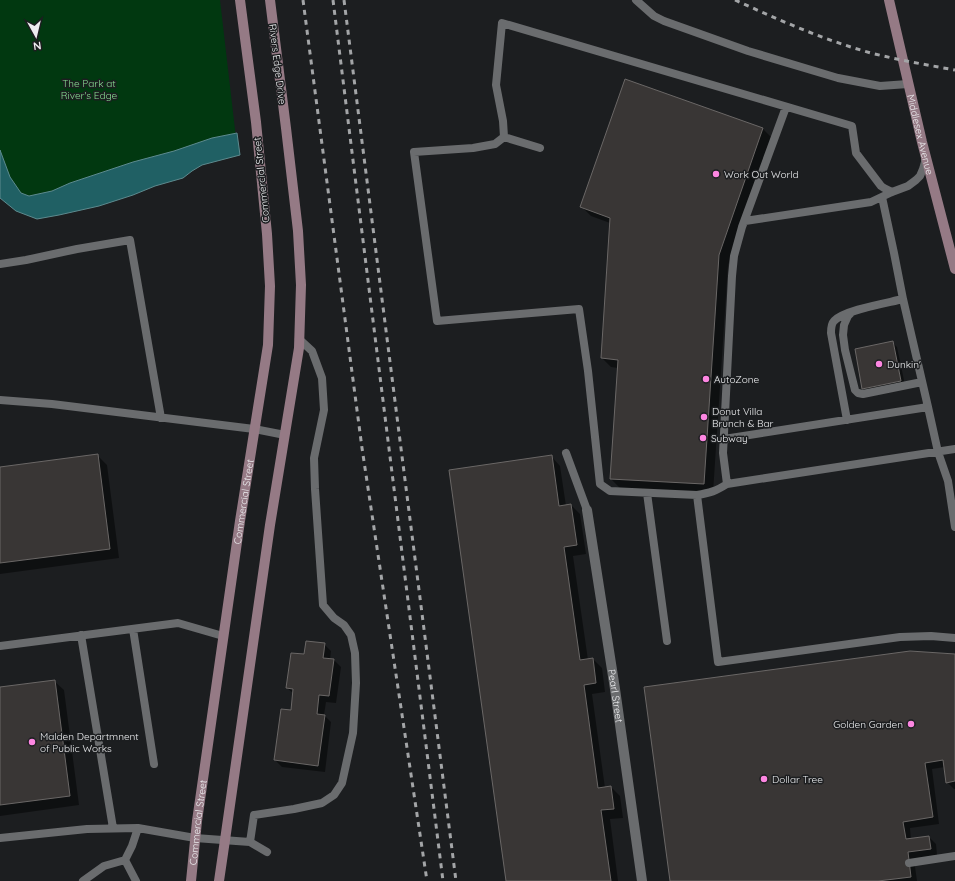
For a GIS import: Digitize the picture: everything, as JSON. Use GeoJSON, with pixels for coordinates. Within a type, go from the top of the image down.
{"type":"FeatureCollection","features":[{"type":"Feature","properties":{"kind":"main road","name":"Commercial Street"},"geometry":{"type":"LineString","coordinates":[[191,881],[197,821],[223,636],[268,345],[270,286],[266,234],[256,122],[240,0]]}},
{"type":"Feature","properties":{"kind":"main road","name":"Rivers Edge Drive"},"geometry":{"type":"LineString","coordinates":[[270,0],[298,232],[301,285],[299,339]]}},
{"type":"Feature","properties":{"kind":"main road","name":"Middlesex Avenue"},"geometry":{"type":"LineString","coordinates":[[888,0],[955,269]]}},
{"type":"Feature","properties":{"kind":"main road"},"geometry":{"type":"LineString","coordinates":[[219,881],[270,525],[298,355],[299,339]]}},
{"type":"Feature","properties":{"kind":"street","name":"Pearl Street"},"geometry":{"type":"LineString","coordinates":[[587,510],[615,689],[642,881]]}},
{"type":"Feature","properties":{"kind":"lane"},"geometry":{"type":"LineString","coordinates":[[636,0],[654,16],[664,21],[748,51],[838,78],[880,86],[908,84]]}},
{"type":"Feature","properties":{"kind":"lane"},"geometry":{"type":"LineString","coordinates":[[504,137],[503,121],[496,85],[502,22],[852,126],[856,153],[881,186],[892,192]]}},
{"type":"Feature","properties":{"kind":"lane"},"geometry":{"type":"LineString","coordinates":[[727,484],[723,453],[734,256],[786,107]]}},
{"type":"Feature","properties":{"kind":"lane"},"geometry":{"type":"LineString","coordinates":[[504,137],[540,148]]}},
{"type":"Feature","properties":{"kind":"lane"},"geometry":{"type":"LineString","coordinates":[[504,137],[495,144],[473,148],[414,152],[438,321],[579,309],[588,371],[600,484],[610,491],[697,495],[709,494],[727,484],[955,449]]}},
{"type":"Feature","properties":{"kind":"lane"},"geometry":{"type":"LineString","coordinates":[[745,221],[871,202],[908,186],[920,176],[925,151]]}},
{"type":"Feature","properties":{"kind":"lane"},"geometry":{"type":"LineString","coordinates":[[882,197],[902,299],[938,452],[948,481],[955,527]]}},
{"type":"Feature","properties":{"kind":"lane"},"geometry":{"type":"LineString","coordinates":[[0,264],[130,240],[161,418]]}},
{"type":"Feature","properties":{"kind":"lane"},"geometry":{"type":"LineString","coordinates":[[847,420],[831,330],[833,322],[853,311],[902,299]]}},
{"type":"Feature","properties":{"kind":"lane"},"geometry":{"type":"LineString","coordinates":[[853,311],[848,316],[844,325],[843,335],[845,350],[855,390],[858,393],[863,394],[922,382]]}},
{"type":"Feature","properties":{"kind":"lane"},"geometry":{"type":"LineString","coordinates":[[250,842],[254,814],[294,809],[322,803],[334,795],[342,783],[353,733],[356,683],[355,653],[350,635],[344,625],[334,618],[323,605],[314,458],[324,410],[322,378],[312,351],[299,339]]}},
{"type":"Feature","properties":{"kind":"lane"},"geometry":{"type":"LineString","coordinates":[[0,400],[52,404],[254,429],[285,435]]}},
{"type":"Feature","properties":{"kind":"lane"},"geometry":{"type":"LineString","coordinates":[[724,439],[928,407]]}},
{"type":"Feature","properties":{"kind":"lane"},"geometry":{"type":"LineString","coordinates":[[566,453],[587,510]]}},
{"type":"Feature","properties":{"kind":"lane"},"geometry":{"type":"LineString","coordinates":[[647,492],[667,641]]}},
{"type":"Feature","properties":{"kind":"lane"},"geometry":{"type":"LineString","coordinates":[[697,495],[718,662],[900,637],[931,636],[955,638]]}},
{"type":"Feature","properties":{"kind":"lane"},"geometry":{"type":"LineString","coordinates":[[0,646],[178,623],[223,636]]}},
{"type":"Feature","properties":{"kind":"lane"},"geometry":{"type":"LineString","coordinates":[[133,629],[154,764]]}},
{"type":"Feature","properties":{"kind":"lane"},"geometry":{"type":"LineString","coordinates":[[81,635],[112,828]]}},
{"type":"Feature","properties":{"kind":"lane"},"geometry":{"type":"LineString","coordinates":[[0,838],[88,829],[138,828],[195,838],[250,842],[267,852]]}},
{"type":"Feature","properties":{"kind":"lane"},"geometry":{"type":"LineString","coordinates":[[83,881],[104,866],[125,860],[132,846],[138,828]]}},
{"type":"Feature","properties":{"kind":"lane"},"geometry":{"type":"LineString","coordinates":[[909,863],[955,856]]}},
{"type":"Feature","properties":{"kind":"lane"},"geometry":{"type":"LineString","coordinates":[[125,860],[136,881]]}},
{"type":"Feature","properties":{"kind":"green space","name":"The Park at River's Edge"},"geometry":{"type":"Polygon","coordinates":[[[0,0],[220,0],[236,138],[18,201],[0,160],[0,0]]]}},
{"type":"Feature","properties":{"kind":"water"},"geometry":{"type":"Polygon","coordinates":[[[237,133],[240,155],[202,165],[183,178],[155,186],[99,206],[37,219],[16,211],[0,198],[0,150],[10,177],[21,193],[29,196],[52,191],[70,183],[133,162],[174,151],[212,138],[237,133]]]}},
{"type":"Feature","properties":{"kind":"building"},"geometry":{"type":"Polygon","coordinates":[[[625,79],[763,128],[719,255],[704,484],[610,479],[618,360],[601,358],[610,218],[580,207],[625,79]]]}},
{"type":"Feature","properties":{"kind":"building"},"geometry":{"type":"Polygon","coordinates":[[[893,341],[901,381],[862,389],[855,349],[893,341]]]}},
{"type":"Feature","properties":{"kind":"building"},"geometry":{"type":"Polygon","coordinates":[[[98,454],[110,549],[0,563],[0,467],[98,454]]]}},
{"type":"Feature","properties":{"kind":"building"},"geometry":{"type":"Polygon","coordinates":[[[552,455],[559,506],[571,504],[577,545],[564,547],[580,660],[593,658],[596,683],[584,685],[598,788],[611,786],[614,809],[601,810],[611,881],[506,881],[449,470],[552,455]]]}},
{"type":"Feature","properties":{"kind":"building"},"geometry":{"type":"Polygon","coordinates":[[[306,641],[325,643],[323,658],[334,659],[329,696],[319,695],[317,714],[325,715],[318,766],[274,760],[281,709],[291,710],[293,689],[286,688],[291,653],[304,654],[306,641]]]}},
{"type":"Feature","properties":{"kind":"building"},"geometry":{"type":"Polygon","coordinates":[[[910,651],[955,654],[955,781],[946,783],[943,760],[925,763],[933,817],[903,822],[906,839],[929,836],[931,849],[908,852],[911,877],[878,881],[670,881],[644,687],[910,651]]]}},
{"type":"Feature","properties":{"kind":"building","name":"Malden Departmnent of Public Works"},"geometry":{"type":"Polygon","coordinates":[[[55,680],[70,796],[0,805],[0,687],[55,680]]]}},
{"type":"Feature","properties":{"kind":"railway"},"geometry":{"type":"LineString","coordinates":[[303,0],[362,448],[427,881]]}},
{"type":"Feature","properties":{"kind":"railway"},"geometry":{"type":"LineString","coordinates":[[333,0],[443,881]]}},
{"type":"Feature","properties":{"kind":"railway"},"geometry":{"type":"LineString","coordinates":[[344,0],[456,881]]}},
{"type":"Feature","properties":{"kind":"railway"},"geometry":{"type":"LineString","coordinates":[[735,0],[802,29],[853,48],[892,58],[955,70]]}},
{"type":"Feature","properties":{"kind":"place","name":"Work Out World"},"geometry":{"type":"Point","coordinates":[716,174]}},
{"type":"Feature","properties":{"kind":"place","name":"Dunkin'"},"geometry":{"type":"Point","coordinates":[879,364]}},
{"type":"Feature","properties":{"kind":"place","name":"AutoZone"},"geometry":{"type":"Point","coordinates":[706,379]}},
{"type":"Feature","properties":{"kind":"place","name":"Donut Villa Brunch & Bar"},"geometry":{"type":"Point","coordinates":[704,417]}},
{"type":"Feature","properties":{"kind":"place","name":"Subway"},"geometry":{"type":"Point","coordinates":[703,438]}},
{"type":"Feature","properties":{"kind":"place","name":"Golden Garden"},"geometry":{"type":"Point","coordinates":[911,724]}},
{"type":"Feature","properties":{"kind":"place","name":"Malden Departmnent of Public Works"},"geometry":{"type":"Point","coordinates":[32,742]}},
{"type":"Feature","properties":{"kind":"place","name":"Dollar Tree"},"geometry":{"type":"Point","coordinates":[764,779]}}]}
